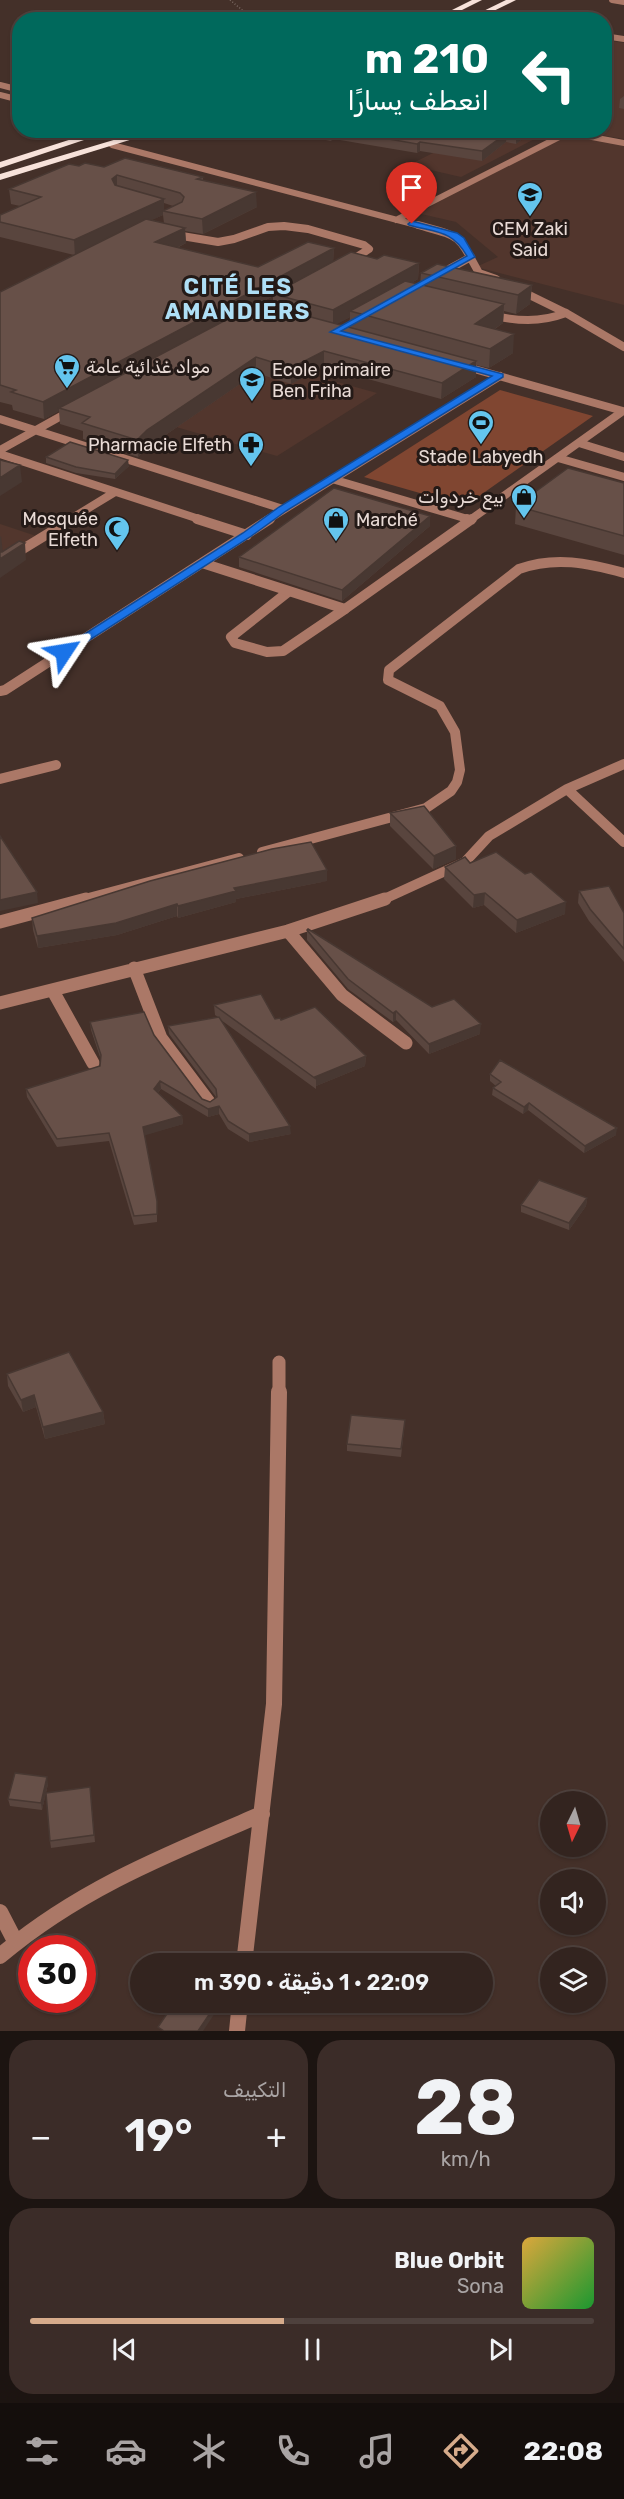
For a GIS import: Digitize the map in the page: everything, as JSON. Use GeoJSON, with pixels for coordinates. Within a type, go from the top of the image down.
{"type":"FeatureCollection","features":[{"type":"Feature","properties":{"kind":"highway"},"geometry":{"type":"LineString","coordinates":[[452,12],[478,0]]}},
{"type":"Feature","properties":{"kind":"highway"},"geometry":{"type":"LineString","coordinates":[[485,12],[512,0]]}},
{"type":"Feature","properties":{"kind":"highway"},"geometry":{"type":"LineString","coordinates":[[0,165],[85,138]]}},
{"type":"Feature","properties":{"kind":"highway"},"geometry":{"type":"LineString","coordinates":[[3,178],[133,138]]}},
{"type":"Feature","properties":{"kind":"street"},"geometry":{"type":"LineString","coordinates":[[612,0],[624,2]]}},
{"type":"Feature","properties":{"kind":"street"},"geometry":{"type":"LineString","coordinates":[[396,220],[557,138]]}},
{"type":"Feature","properties":{"kind":"street"},"geometry":{"type":"LineString","coordinates":[[596,138],[624,143]]}},
{"type":"Feature","properties":{"kind":"street"},"geometry":{"type":"LineString","coordinates":[[112,145],[454,235],[461,240],[479,273],[508,284],[566,313],[624,347]]}},
{"type":"Feature","properties":{"kind":"street"},"geometry":{"type":"LineString","coordinates":[[159,232],[201,241],[219,242],[236,239],[257,229],[281,226],[364,245],[369,249],[346,264]]}},
{"type":"Feature","properties":{"kind":"street"},"geometry":{"type":"LineString","coordinates":[[432,278],[471,257]]}},
{"type":"Feature","properties":{"kind":"street"},"geometry":{"type":"LineString","coordinates":[[483,314],[529,323],[547,322],[566,313]]}},
{"type":"Feature","properties":{"kind":"street"},"geometry":{"type":"LineString","coordinates":[[456,364],[624,411]]}},
{"type":"Feature","properties":{"kind":"street"},"geometry":{"type":"LineString","coordinates":[[0,691],[5,690],[247,535],[283,509],[500,376]]}},
{"type":"Feature","properties":{"kind":"street"},"geometry":{"type":"LineString","coordinates":[[0,452],[77,408]]}},
{"type":"Feature","properties":{"kind":"street"},"geometry":{"type":"LineString","coordinates":[[288,592],[231,637],[235,643],[267,652],[284,651],[624,411]]}},
{"type":"Feature","properties":{"kind":"street"},"geometry":{"type":"LineString","coordinates":[[0,420],[283,509]]}},
{"type":"Feature","properties":{"kind":"street"},"geometry":{"type":"LineString","coordinates":[[579,443],[624,457]]}},
{"type":"Feature","properties":{"kind":"street"},"geometry":{"type":"LineString","coordinates":[[0,452],[247,535]]}},
{"type":"Feature","properties":{"kind":"street"},"geometry":{"type":"LineString","coordinates":[[558,458],[624,477]]}},
{"type":"Feature","properties":{"kind":"street"},"geometry":{"type":"LineString","coordinates":[[332,479],[471,520]]}},
{"type":"Feature","properties":{"kind":"street"},"geometry":{"type":"LineString","coordinates":[[0,563],[116,492]]}},
{"type":"Feature","properties":{"kind":"street"},"geometry":{"type":"LineString","coordinates":[[0,922],[426,808],[443,798],[457,783],[460,770],[455,732],[440,706],[388,680],[389,670],[519,569],[531,563],[570,561],[590,563],[624,573]]}},
{"type":"Feature","properties":{"kind":"street"},"geometry":{"type":"LineString","coordinates":[[202,563],[345,609]]}},
{"type":"Feature","properties":{"kind":"street"},"geometry":{"type":"LineString","coordinates":[[0,1003],[288,931],[374,904],[465,862],[489,836],[567,789],[624,764]]}},
{"type":"Feature","properties":{"kind":"street"},"geometry":{"type":"LineString","coordinates":[[0,779],[56,765]]}},
{"type":"Feature","properties":{"kind":"street"},"geometry":{"type":"LineString","coordinates":[[567,789],[624,842]]}},
{"type":"Feature","properties":{"kind":"street"},"geometry":{"type":"LineString","coordinates":[[288,931],[348,1001],[406,1043]]}},
{"type":"Feature","properties":{"kind":"street"},"geometry":{"type":"LineString","coordinates":[[134,968],[161,1038],[209,1102]]}},
{"type":"Feature","properties":{"kind":"street"},"geometry":{"type":"LineString","coordinates":[[53,991],[93,1063]]}},
{"type":"Feature","properties":{"kind":"street"},"geometry":{"type":"LineString","coordinates":[[245,1953],[274,1704],[279,1362]]}},
{"type":"Feature","properties":{"kind":"street"},"geometry":{"type":"LineString","coordinates":[[0,1956],[15,1941],[52,1914],[117,1877],[262,1814]]}},
{"type":"Feature","properties":{"kind":"street"},"geometry":{"type":"LineString","coordinates":[[0,1912],[15,1941]]}},
{"type":"Feature","properties":{"kind":"street"},"geometry":{"type":"LineString","coordinates":[[237,2031],[239,2013]]}},
{"type":"Feature","properties":{"kind":"path"},"geometry":{"type":"LineString","coordinates":[[230,0],[245,12]]}},
{"type":"Feature","properties":{"kind":"shaded area"},"geometry":{"type":"Polygon","coordinates":[[[612,41],[624,43],[624,139],[612,137],[612,41]]]}},
{"type":"Feature","properties":{"kind":"shaded area"},"geometry":{"type":"Polygon","coordinates":[[[399,138],[536,138],[461,177],[409,165],[439,150],[399,138]]]}},
{"type":"Feature","properties":{"kind":"shaded area","name":"CEM Zaki Said"},"geometry":{"type":"Polygon","coordinates":[[[561,138],[601,138],[624,143],[624,305],[476,267],[498,257],[456,222],[417,213],[561,138]]]}},
{"type":"Feature","properties":{"kind":"shaded area","name":"Ecole primaire Ben Friha"},"geometry":{"type":"Polygon","coordinates":[[[232,353],[377,393],[277,456],[124,412],[232,353]]]}},
{"type":"Feature","properties":{"kind":"shaded area","name":"Stade Labyedh"},"geometry":{"type":"Polygon","coordinates":[[[500,390],[593,416],[465,506],[364,477],[500,390]]]}},
{"type":"Feature","properties":{"kind":"shaded area"},"geometry":{"type":"Polygon","coordinates":[[[0,524],[36,536],[0,558],[0,524]]]}},
{"type":"Feature","properties":{"kind":"building"},"geometry":{"type":"Polygon","coordinates":[[[383,138],[500,138],[482,151],[420,142],[417,144],[383,138]]]}},
{"type":"Feature","properties":{"kind":"building"},"geometry":{"type":"Polygon","coordinates":[[[125,158],[203,177],[197,179],[256,192],[202,219],[163,211],[182,202],[184,197],[180,193],[117,175],[112,179],[115,185],[164,199],[74,240],[0,222],[0,215],[41,197],[9,189],[69,164],[79,166],[85,163],[104,167],[125,158]]]}},
{"type":"Feature","properties":{"kind":"building"},"geometry":{"type":"Polygon","coordinates":[[[146,219],[185,228],[155,242],[258,267],[308,242],[334,248],[43,402],[11,392],[16,390],[0,385],[0,292],[146,219]]]}},
{"type":"Feature","properties":{"kind":"building"},"geometry":{"type":"Polygon","coordinates":[[[351,252],[377,259],[384,255],[419,263],[333,310],[273,294],[351,252]]]}},
{"type":"Feature","properties":{"kind":"building"},"geometry":{"type":"Polygon","coordinates":[[[437,264],[532,285],[518,295],[421,273],[437,264]]]}},
{"type":"Feature","properties":{"kind":"building"},"geometry":{"type":"Polygon","coordinates":[[[405,281],[504,304],[475,324],[514,334],[490,349],[350,311],[405,281]]]}},
{"type":"Feature","properties":{"kind":"building"},"geometry":{"type":"Polygon","coordinates":[[[258,303],[476,361],[442,383],[324,351],[291,368],[256,357],[147,430],[137,440],[82,423],[90,417],[59,408],[258,303]]]}},
{"type":"Feature","properties":{"kind":"building"},"geometry":{"type":"Polygon","coordinates":[[[70,442],[128,460],[115,474],[76,467],[46,457],[70,442]]]}},
{"type":"Feature","properties":{"kind":"building"},"geometry":{"type":"Polygon","coordinates":[[[0,460],[20,465],[0,478],[0,460]]]}},
{"type":"Feature","properties":{"kind":"building"},"geometry":{"type":"Polygon","coordinates":[[[568,468],[624,483],[624,536],[516,506],[568,468]]]}},
{"type":"Feature","properties":{"kind":"building","name":"Marché"},"geometry":{"type":"Polygon","coordinates":[[[334,488],[430,516],[342,590],[239,557],[334,488]]]}},
{"type":"Feature","properties":{"kind":"building"},"geometry":{"type":"Polygon","coordinates":[[[19,541],[25,543],[0,559],[0,552],[19,541]]]}},
{"type":"Feature","properties":{"kind":"building"},"geometry":{"type":"Polygon","coordinates":[[[424,806],[456,846],[434,856],[390,813],[424,806]]]}},
{"type":"Feature","properties":{"kind":"building"},"geometry":{"type":"Polygon","coordinates":[[[0,836],[37,892],[0,900],[0,836]]]}},
{"type":"Feature","properties":{"kind":"building"},"geometry":{"type":"Polygon","coordinates":[[[311,842],[327,870],[234,888],[236,891],[178,906],[177,904],[116,923],[37,936],[32,918],[150,881],[272,849],[311,842]]]}},
{"type":"Feature","properties":{"kind":"building"},"geometry":{"type":"Polygon","coordinates":[[[496,852],[525,874],[531,872],[566,902],[517,920],[485,893],[474,895],[445,867],[465,857],[470,863],[496,852]]]}},
{"type":"Feature","properties":{"kind":"building"},"geometry":{"type":"Polygon","coordinates":[[[609,886],[624,913],[624,949],[590,909],[579,891],[609,886]]]}},
{"type":"Feature","properties":{"kind":"building"},"geometry":{"type":"Polygon","coordinates":[[[308,929],[432,1007],[454,999],[481,1024],[429,1044],[396,1011],[393,1013],[348,979],[308,929]]]}},
{"type":"Feature","properties":{"kind":"building"},"geometry":{"type":"Polygon","coordinates":[[[261,994],[275,1019],[280,1018],[281,1020],[315,1007],[366,1056],[315,1077],[316,1079],[214,1005],[261,994]]]}},
{"type":"Feature","properties":{"kind":"building"},"geometry":{"type":"Polygon","coordinates":[[[144,1012],[154,1035],[202,1099],[210,1102],[217,1097],[216,1089],[168,1026],[219,1017],[290,1126],[249,1134],[228,1121],[219,1106],[208,1109],[160,1081],[154,1089],[182,1116],[143,1127],[157,1201],[157,1214],[134,1216],[109,1133],[57,1139],[26,1089],[100,1066],[101,1055],[90,1022],[144,1012]]]}},
{"type":"Feature","properties":{"kind":"building"},"geometry":{"type":"Polygon","coordinates":[[[500,1060],[617,1128],[585,1146],[529,1103],[524,1107],[493,1088],[501,1082],[490,1074],[500,1060]]]}},
{"type":"Feature","properties":{"kind":"building"},"geometry":{"type":"Polygon","coordinates":[[[539,1180],[587,1198],[569,1223],[521,1205],[539,1180]]]}},
{"type":"Feature","properties":{"kind":"building"},"geometry":{"type":"Polygon","coordinates":[[[69,1352],[103,1412],[43,1427],[34,1395],[21,1400],[7,1374],[69,1352]]]}},
{"type":"Feature","properties":{"kind":"building"},"geometry":{"type":"Polygon","coordinates":[[[351,1415],[405,1420],[401,1449],[347,1444],[351,1415]]]}},
{"type":"Feature","properties":{"kind":"building"},"geometry":{"type":"Polygon","coordinates":[[[15,1773],[47,1777],[41,1803],[8,1799],[15,1773]]]}},
{"type":"Feature","properties":{"kind":"building"},"geometry":{"type":"Polygon","coordinates":[[[90,1787],[94,1835],[50,1841],[46,1793],[90,1787]]]}},
{"type":"Feature","properties":{"kind":"building"},"geometry":{"type":"Polygon","coordinates":[[[168,2013],[210,2013],[198,2031],[164,2031],[158,2027],[168,2013]]]}},
{"type":"Feature","properties":{"kind":"place","name":"CEM Zaki Said"},"geometry":{"type":"Point","coordinates":[530,218]}},
{"type":"Feature","properties":{"kind":"place","name":"مواد غذائية عامة"},"geometry":{"type":"Point","coordinates":[67,390]}},
{"type":"Feature","properties":{"kind":"place","name":"Ecole primaire Ben Friha"},"geometry":{"type":"Point","coordinates":[252,403]}},
{"type":"Feature","properties":{"kind":"place","name":"Stade Labyedh"},"geometry":{"type":"Point","coordinates":[481,446]}},
{"type":"Feature","properties":{"kind":"place","name":"Pharmacie Elfeth"},"geometry":{"type":"Point","coordinates":[251,468]}},
{"type":"Feature","properties":{"kind":"place","name":"بيع خردوات"},"geometry":{"type":"Point","coordinates":[524,520]}},
{"type":"Feature","properties":{"kind":"place","name":"Marché"},"geometry":{"type":"Point","coordinates":[336,543]}},
{"type":"Feature","properties":{"kind":"place","name":"Mosquée Elfeth"},"geometry":{"type":"Point","coordinates":[117,552]}},
{"type":"Feature","properties":{"kind":"district","name":"CITÉ LES AMANDIERS"},"geometry":{"type":"Point","coordinates":[238,298]}},
{"type":"Feature","properties":{"kind":"route"},"geometry":{"type":"LineString","coordinates":[[64,652],[247,535],[283,509],[500,376],[334,332],[471,257],[461,240],[454,235],[412,224]]}}]}
